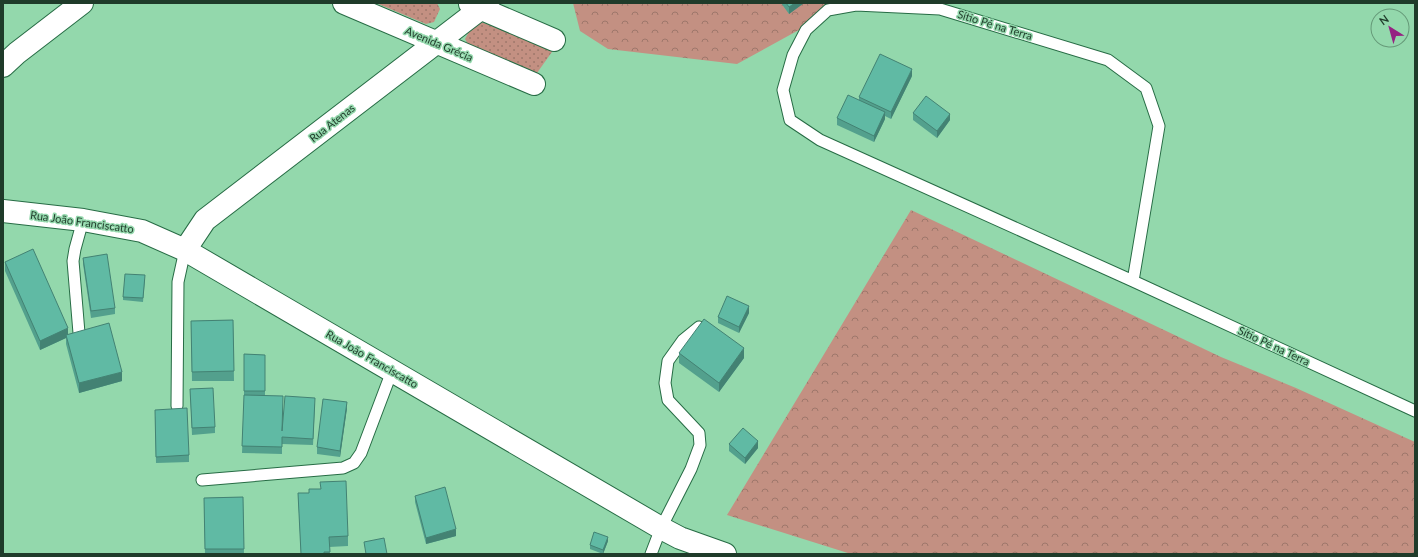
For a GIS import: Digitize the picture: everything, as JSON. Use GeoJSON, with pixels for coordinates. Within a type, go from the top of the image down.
{"type":"FeatureCollection","features":[{"type":"Feature","properties":{"kind":"street"},"geometry":{"type":"LineString","coordinates":[[3,66],[17,52],[82,3]]}},
{"type":"Feature","properties":{"kind":"street","name":"Avenida Grécia"},"geometry":{"type":"LineString","coordinates":[[344,3],[534,84]]}},
{"type":"Feature","properties":{"kind":"street"},"geometry":{"type":"LineString","coordinates":[[478,5],[554,40]]}},
{"type":"Feature","properties":{"kind":"street","name":"Rua Atenas"},"geometry":{"type":"LineString","coordinates":[[185,250],[205,220],[436,43],[478,5]]}},
{"type":"Feature","properties":{"kind":"street","name":"Rua João Franciscatto"},"geometry":{"type":"LineString","coordinates":[[3,211],[83,220],[142,231],[185,250],[661,528],[680,538],[725,554]]}},
{"type":"Feature","properties":{"kind":"lane","name":"Sítio Pé na Terra"},"geometry":{"type":"LineString","coordinates":[[1133,281],[1159,126],[1146,88],[1108,60],[940,9],[856,5],[828,10],[806,30],[793,55],[783,90],[790,120],[820,140],[1133,281],[1415,411]]}},
{"type":"Feature","properties":{"kind":"lane"},"geometry":{"type":"LineString","coordinates":[[79,333],[74,261],[75,249],[83,220]]}},
{"type":"Feature","properties":{"kind":"lane"},"geometry":{"type":"LineString","coordinates":[[177,406],[178,282],[185,250]]}},
{"type":"Feature","properties":{"kind":"lane"},"geometry":{"type":"LineString","coordinates":[[651,554],[661,528],[691,470],[700,445],[699,433],[668,400],[665,383],[668,361],[683,340],[699,327]]}},
{"type":"Feature","properties":{"kind":"lane"},"geometry":{"type":"LineString","coordinates":[[202,480],[343,468],[354,463],[361,453],[392,371]]}},
{"type":"Feature","properties":{"kind":"green space"},"geometry":{"type":"Polygon","coordinates":[[[376,3],[437,3],[440,9],[434,22],[426,24],[376,3]]]}},
{"type":"Feature","properties":{"kind":"green space"},"geometry":{"type":"Polygon","coordinates":[[[573,3],[846,3],[737,64],[608,49],[580,31],[573,3]]]}},
{"type":"Feature","properties":{"kind":"green space"},"geometry":{"type":"Polygon","coordinates":[[[481,22],[554,49],[537,73],[471,49],[465,39],[473,24],[481,22]]]}},
{"type":"Feature","properties":{"kind":"green space"},"geometry":{"type":"Polygon","coordinates":[[[911,210],[1221,357],[1296,388],[1415,442],[1415,554],[851,554],[727,515],[911,210]]]}},
{"type":"Feature","properties":{"kind":"building"},"geometry":{"type":"Polygon","coordinates":[[[786,3],[795,3],[789,7],[786,3]]]}},
{"type":"Feature","properties":{"kind":"building"},"geometry":{"type":"Polygon","coordinates":[[[880,54],[912,69],[891,112],[859,97],[880,54]]]}},
{"type":"Feature","properties":{"kind":"building"},"geometry":{"type":"Polygon","coordinates":[[[848,95],[885,112],[874,136],[837,118],[848,95]]]}},
{"type":"Feature","properties":{"kind":"building"},"geometry":{"type":"Polygon","coordinates":[[[926,96],[950,114],[937,131],[913,113],[926,96]]]}},
{"type":"Feature","properties":{"kind":"building"},"geometry":{"type":"Polygon","coordinates":[[[33,249],[68,328],[40,341],[5,262],[33,249]]]}},
{"type":"Feature","properties":{"kind":"building"},"geometry":{"type":"Polygon","coordinates":[[[107,254],[115,308],[91,311],[83,258],[107,254]]]}},
{"type":"Feature","properties":{"kind":"building"},"geometry":{"type":"Polygon","coordinates":[[[125,274],[145,275],[143,298],[123,297],[125,274]]]}},
{"type":"Feature","properties":{"kind":"building"},"geometry":{"type":"Polygon","coordinates":[[[727,296],[749,306],[739,327],[718,317],[727,296]]]}},
{"type":"Feature","properties":{"kind":"building"},"geometry":{"type":"Polygon","coordinates":[[[704,319],[744,348],[719,383],[679,353],[704,319]]]}},
{"type":"Feature","properties":{"kind":"building"},"geometry":{"type":"Polygon","coordinates":[[[233,320],[234,371],[192,372],[191,321],[233,320]]]}},
{"type":"Feature","properties":{"kind":"building"},"geometry":{"type":"Polygon","coordinates":[[[109,323],[122,372],[79,383],[66,335],[109,323]]]}},
{"type":"Feature","properties":{"kind":"building"},"geometry":{"type":"Polygon","coordinates":[[[244,354],[265,355],[265,391],[244,391],[244,354]]]}},
{"type":"Feature","properties":{"kind":"building"},"geometry":{"type":"Polygon","coordinates":[[[213,388],[215,427],[192,428],[190,389],[213,388]]]}},
{"type":"Feature","properties":{"kind":"building"},"geometry":{"type":"Polygon","coordinates":[[[244,395],[283,396],[282,431],[285,396],[315,398],[313,439],[282,437],[282,447],[242,446],[244,395]]]}},
{"type":"Feature","properties":{"kind":"building"},"geometry":{"type":"Polygon","coordinates":[[[323,399],[347,402],[340,451],[317,447],[323,399]]]}},
{"type":"Feature","properties":{"kind":"building"},"geometry":{"type":"Polygon","coordinates":[[[187,408],[189,455],[156,457],[155,410],[187,408]]]}},
{"type":"Feature","properties":{"kind":"building"},"geometry":{"type":"Polygon","coordinates":[[[743,428],[758,441],[745,458],[729,444],[743,428]]]}},
{"type":"Feature","properties":{"kind":"building"},"geometry":{"type":"Polygon","coordinates":[[[346,481],[348,536],[329,537],[330,552],[324,552],[324,554],[301,554],[298,493],[309,493],[309,489],[321,489],[320,482],[346,481]]]}},
{"type":"Feature","properties":{"kind":"building"},"geometry":{"type":"Polygon","coordinates":[[[445,487],[456,529],[426,538],[415,496],[445,487]]]}},
{"type":"Feature","properties":{"kind":"building"},"geometry":{"type":"Polygon","coordinates":[[[243,497],[244,549],[205,549],[204,498],[243,497]]]}},
{"type":"Feature","properties":{"kind":"building"},"geometry":{"type":"Polygon","coordinates":[[[594,532],[608,537],[603,550],[590,545],[594,532]]]}},
{"type":"Feature","properties":{"kind":"building"},"geometry":{"type":"Polygon","coordinates":[[[384,538],[387,554],[366,554],[364,542],[384,538]]]}}]}
